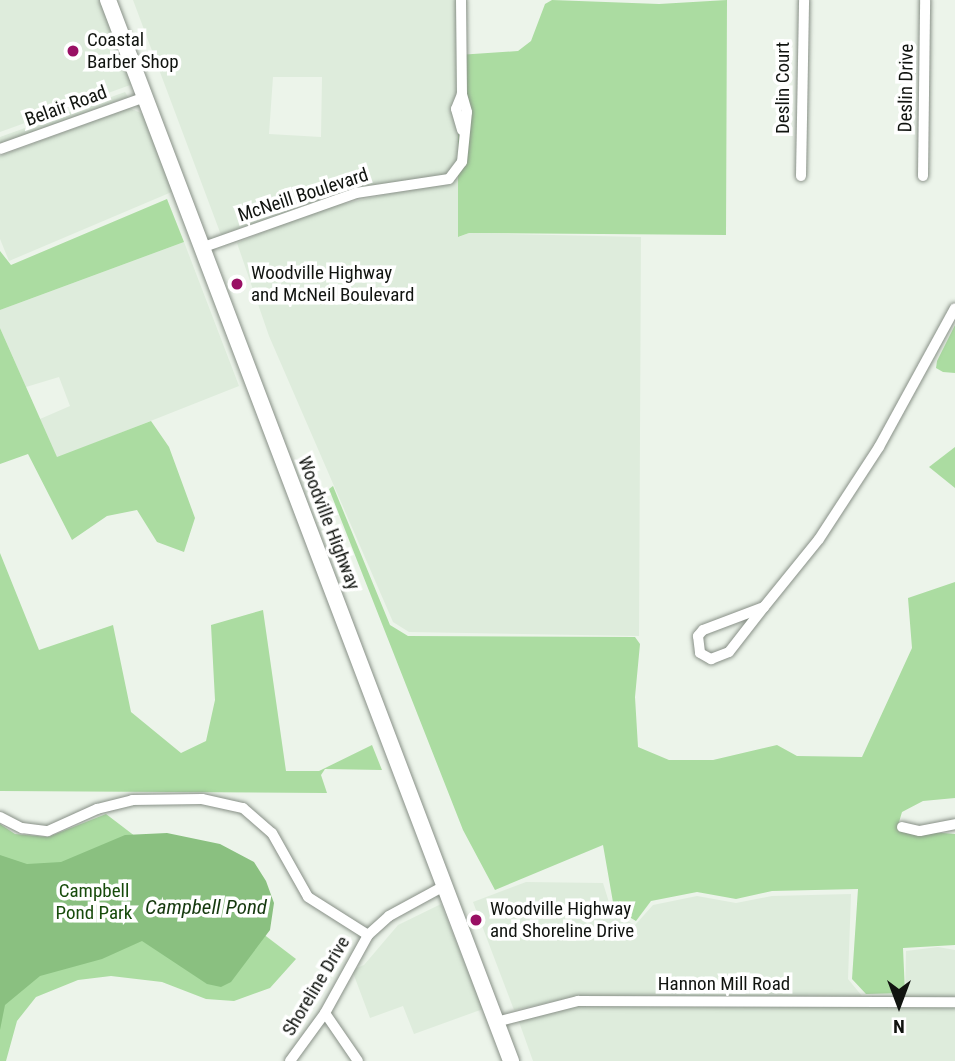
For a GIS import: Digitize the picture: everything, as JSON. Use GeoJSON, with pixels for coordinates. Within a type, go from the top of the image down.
{"type":"FeatureCollection","features":[{"type":"Feature","properties":{"kind":"main road","name":"Woodville Highway"},"geometry":{"type":"LineString","coordinates":[[108,0],[511,1061]]}},
{"type":"Feature","properties":{"kind":"street","name":"McNeill Boulevard"},"geometry":{"type":"LineString","coordinates":[[201,248],[356,193],[449,179],[462,162],[467,113],[461,94],[461,0]]}},
{"type":"Feature","properties":{"kind":"street","name":"Deslin Court"},"geometry":{"type":"LineString","coordinates":[[800,176],[804,0]]}},
{"type":"Feature","properties":{"kind":"street","name":"Deslin Drive"},"geometry":{"type":"LineString","coordinates":[[923,176],[925,0]]}},
{"type":"Feature","properties":{"kind":"street","name":"Belair Road"},"geometry":{"type":"LineString","coordinates":[[0,149],[145,97]]}},
{"type":"Feature","properties":{"kind":"street"},"geometry":{"type":"LineString","coordinates":[[764,607],[703,630],[698,636],[700,653],[721,658],[764,607],[819,539],[879,447],[955,308]]}},
{"type":"Feature","properties":{"kind":"street"},"geometry":{"type":"LineString","coordinates":[[0,817],[22,828],[48,831],[97,809],[132,800],[202,799],[243,808],[271,833],[308,897],[368,935]]}},
{"type":"Feature","properties":{"kind":"street"},"geometry":{"type":"LineString","coordinates":[[902,827],[920,831],[955,824]]}},
{"type":"Feature","properties":{"kind":"street","name":"Shoreline Drive"},"geometry":{"type":"LineString","coordinates":[[290,1061],[326,1013],[368,935],[388,916],[444,886]]}},
{"type":"Feature","properties":{"kind":"street","name":"Hannon Mill Road"},"geometry":{"type":"LineString","coordinates":[[496,1022],[578,1001],[955,1002]]}},
{"type":"Feature","properties":{"kind":"street"},"geometry":{"type":"LineString","coordinates":[[326,1013],[358,1061]]}},
{"type":"Feature","properties":{"kind":"shaded area"},"geometry":{"type":"Polygon","coordinates":[[[0,0],[102,0],[133,84],[0,132],[0,0]]]}},
{"type":"Feature","properties":{"kind":"shaded area"},"geometry":{"type":"Polygon","coordinates":[[[133,0],[457,0],[459,237],[469,233],[641,237],[639,636],[409,632],[393,622],[269,336],[237,243],[323,208],[417,188],[416,179],[355,188],[221,235],[133,0]],[[273,77],[269,134],[321,137],[322,77],[273,77]]]}},
{"type":"Feature","properties":{"kind":"shaded area"},"geometry":{"type":"Polygon","coordinates":[[[125,92],[128,97],[0,144],[0,137],[125,92]]]}},
{"type":"Feature","properties":{"kind":"shaded area"},"geometry":{"type":"Polygon","coordinates":[[[129,108],[143,114],[174,191],[9,261],[0,239],[0,156],[129,108]]]}},
{"type":"Feature","properties":{"kind":"shaded area"},"geometry":{"type":"Polygon","coordinates":[[[184,242],[239,386],[57,458],[40,419],[70,406],[59,377],[26,387],[0,328],[0,310],[184,242]]]}},
{"type":"Feature","properties":{"kind":"shaded area"},"geometry":{"type":"Polygon","coordinates":[[[526,882],[603,883],[612,912],[635,925],[653,905],[697,896],[736,903],[772,896],[851,894],[848,979],[862,996],[578,996],[514,1010],[473,902],[526,882]]]}},
{"type":"Feature","properties":{"kind":"shaded area"},"geometry":{"type":"Polygon","coordinates":[[[441,904],[483,1009],[414,1034],[403,1006],[370,1018],[352,970],[364,965],[398,925],[441,904]]]}},
{"type":"Feature","properties":{"kind":"shaded area"},"geometry":{"type":"Polygon","coordinates":[[[938,947],[955,950],[955,997],[905,997],[906,951],[938,947]]]}},
{"type":"Feature","properties":{"kind":"shaded area"},"geometry":{"type":"Polygon","coordinates":[[[578,1006],[955,1007],[955,1061],[533,1061],[518,1019],[578,1006]]]}},
{"type":"Feature","properties":{"kind":"green space"},"geometry":{"type":"Polygon","coordinates":[[[552,0],[659,4],[727,0],[726,235],[469,233],[458,237],[458,55],[518,51],[531,41],[545,4],[552,0]]]}},
{"type":"Feature","properties":{"kind":"green space"},"geometry":{"type":"Polygon","coordinates":[[[167,199],[184,242],[0,310],[0,251],[11,265],[167,199]]]}},
{"type":"Feature","properties":{"kind":"green space"},"geometry":{"type":"Polygon","coordinates":[[[955,325],[955,373],[943,372],[936,368],[937,361],[955,325]]]}},
{"type":"Feature","properties":{"kind":"green space"},"geometry":{"type":"Polygon","coordinates":[[[0,328],[57,457],[151,421],[169,447],[195,518],[184,552],[157,542],[137,510],[107,516],[72,540],[28,454],[0,464],[0,328]]]}},
{"type":"Feature","properties":{"kind":"green space"},"geometry":{"type":"Polygon","coordinates":[[[955,447],[955,488],[929,467],[955,447]]]}},
{"type":"Feature","properties":{"kind":"green space"},"geometry":{"type":"Polygon","coordinates":[[[333,486],[390,625],[408,636],[635,637],[640,644],[635,697],[638,747],[669,760],[713,760],[777,745],[797,756],[862,757],[912,648],[908,598],[955,582],[955,798],[923,801],[902,812],[897,829],[955,834],[955,945],[903,948],[905,993],[866,994],[852,979],[858,889],[772,891],[736,899],[697,892],[651,901],[636,921],[614,908],[603,845],[495,890],[463,830],[329,489],[333,486]]]}},
{"type":"Feature","properties":{"kind":"green space"},"geometry":{"type":"Polygon","coordinates":[[[0,553],[39,650],[113,625],[131,712],[181,753],[206,741],[215,700],[211,625],[263,610],[286,771],[319,771],[372,745],[382,770],[325,769],[321,775],[327,793],[0,791],[0,553]]]}},
{"type":"Feature","properties":{"kind":"green space","name":"Campbell Pond"},"geometry":{"type":"Polygon","coordinates":[[[106,814],[296,959],[270,988],[234,1001],[206,999],[162,982],[111,976],[78,980],[36,997],[17,1021],[6,1061],[0,1061],[0,824],[15,834],[48,837],[106,814]]]}},
{"type":"Feature","properties":{"kind":"water","name":"Campbell Pond"},"geometry":{"type":"Polygon","coordinates":[[[167,833],[220,844],[254,862],[266,881],[274,903],[270,930],[231,982],[221,987],[207,984],[142,941],[102,959],[40,976],[5,1005],[0,1030],[0,855],[27,864],[61,862],[125,835],[167,833]]]}},
{"type":"Feature","properties":{"kind":"place","name":"Coastal Barber Shop"},"geometry":{"type":"Point","coordinates":[73,51]}},
{"type":"Feature","properties":{"kind":"place","name":"Woodville Highway and McNeil Boulevard"},"geometry":{"type":"Point","coordinates":[237,284]}},
{"type":"Feature","properties":{"kind":"place","name":"Woodville Highway and Shoreline Drive"},"geometry":{"type":"Point","coordinates":[476,920]}},
{"type":"Feature","properties":{"kind":"park label","name":"Campbell Pond Park"},"geometry":{"type":"Point","coordinates":[94,902]}}]}
